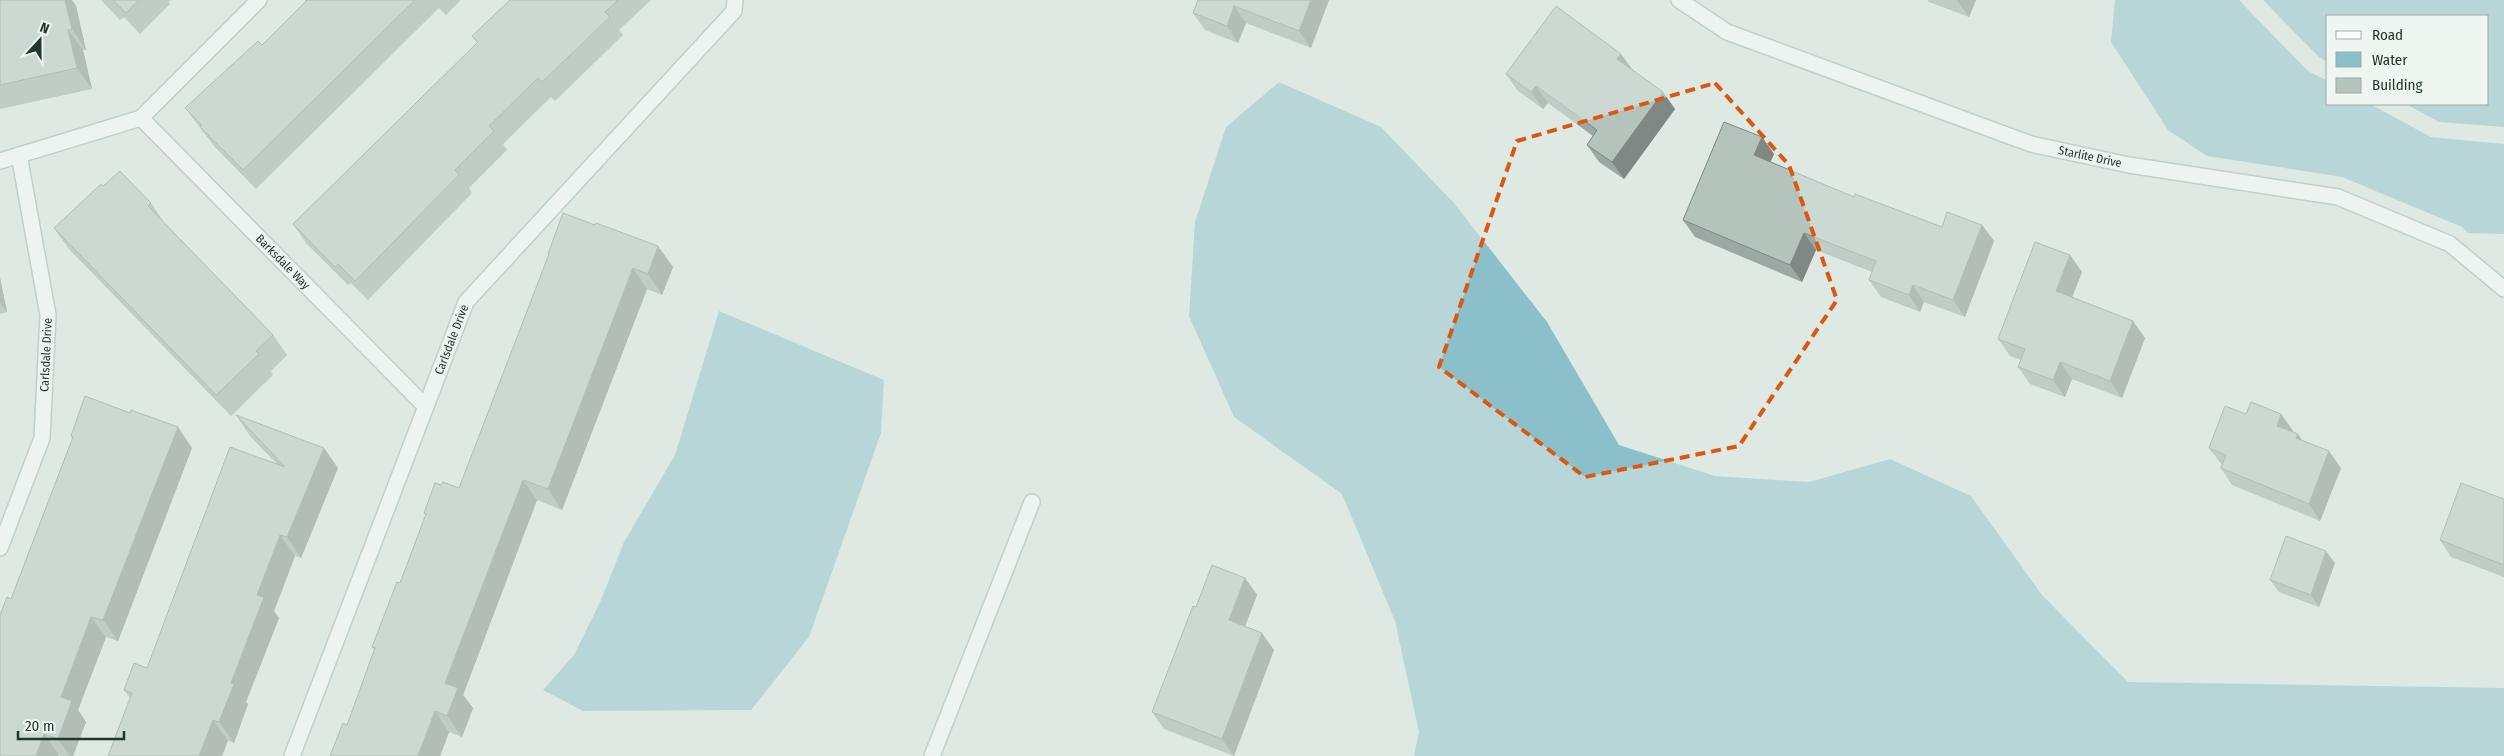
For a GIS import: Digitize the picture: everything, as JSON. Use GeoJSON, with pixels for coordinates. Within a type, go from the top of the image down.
{"type":"FeatureCollection","features":[{"type":"Feature","properties":{"kind":"street"},"geometry":{"type":"LineString","coordinates":[[0,160],[141,118],[258,0]]}},
{"type":"Feature","properties":{"kind":"street","name":"Carlsdale Drive"},"geometry":{"type":"LineString","coordinates":[[292,756],[466,302],[734,11],[735,0]]}},
{"type":"Feature","properties":{"kind":"street","name":"Starlite Drive"},"geometry":{"type":"LineString","coordinates":[[1679,0],[1727,32],[2031,144],[2129,165],[2338,197],[2450,244],[2504,289]]}},
{"type":"Feature","properties":{"kind":"street","name":"Barksdale Way"},"geometry":{"type":"LineString","coordinates":[[141,118],[426,407]]}},
{"type":"Feature","properties":{"kind":"street","name":"Carlsdale Drive"},"geometry":{"type":"LineString","coordinates":[[0,548],[42,438],[43,428],[48,315],[19,155]]}},
{"type":"Feature","properties":{"kind":"street"},"geometry":{"type":"LineString","coordinates":[[932,756],[1032,502]]}},
{"type":"Feature","properties":{"kind":"highlighted area"},"geometry":{"type":"Polygon","coordinates":[[[1715,83],[1789,165],[1837,300],[1739,446],[1585,477],[1439,367],[1517,141],[1715,83]]]}},
{"type":"Feature","properties":{"kind":"water"},"geometry":{"type":"Polygon","coordinates":[[[2115,0],[2239,0],[2308,71],[2326,80],[2326,105],[2372,105],[2431,137],[2504,144],[2504,234],[2468,233],[2462,227],[2342,177],[2207,156],[2168,130],[2111,42],[2115,0]]]}},
{"type":"Feature","properties":{"kind":"water"},"geometry":{"type":"Polygon","coordinates":[[[2263,0],[2504,0],[2504,127],[2439,122],[2408,105],[2489,105],[2489,15],[2326,15],[2326,61],[2319,57],[2263,0]]]}},
{"type":"Feature","properties":{"kind":"water"},"geometry":{"type":"Polygon","coordinates":[[[1279,82],[1381,127],[1454,203],[1547,322],[1619,445],[1715,476],[1809,482],[1890,459],[1971,496],[2042,595],[2128,682],[2504,688],[2504,756],[1414,756],[1419,732],[1395,621],[1342,494],[1234,417],[1189,316],[1195,222],[1226,127],[1279,82]]]}},
{"type":"Feature","properties":{"kind":"water"},"geometry":{"type":"Polygon","coordinates":[[[719,311],[884,380],[881,433],[809,637],[751,710],[583,711],[543,690],[574,655],[601,600],[624,542],[675,455],[719,311]]]}},
{"type":"Feature","properties":{"kind":"building"},"geometry":{"type":"Polygon","coordinates":[[[0,0],[65,0],[72,29],[68,30],[77,68],[0,85],[0,0]]]}},
{"type":"Feature","properties":{"kind":"building"},"geometry":{"type":"Polygon","coordinates":[[[113,0],[139,0],[126,13],[113,0]]]}},
{"type":"Feature","properties":{"kind":"building"},"geometry":{"type":"Polygon","coordinates":[[[306,0],[415,0],[243,170],[200,127],[202,125],[185,108],[258,41],[262,45],[306,0]]]}},
{"type":"Feature","properties":{"kind":"building"},"geometry":{"type":"Polygon","coordinates":[[[510,0],[618,0],[605,12],[610,17],[542,82],[538,78],[489,126],[494,131],[455,170],[459,175],[355,281],[338,264],[335,267],[293,224],[478,42],[472,36],[510,0]]]}},
{"type":"Feature","properties":{"kind":"building"},"geometry":{"type":"Polygon","coordinates":[[[1198,0],[1311,0],[1299,31],[1234,6],[1227,26],[1193,13],[1198,0]]]}},
{"type":"Feature","properties":{"kind":"building"},"geometry":{"type":"Polygon","coordinates":[[[1556,6],[1621,54],[1617,59],[1663,92],[1612,162],[1587,145],[1597,130],[1536,86],[1531,92],[1506,74],[1556,6]]]}},
{"type":"Feature","properties":{"kind":"building"},"geometry":{"type":"Polygon","coordinates":[[[1724,122],[1762,137],[1754,155],[1854,197],[1855,194],[1942,227],[1947,212],[1982,225],[1953,300],[1913,285],[1909,295],[1869,280],[1876,261],[1804,233],[1790,265],[1683,220],[1724,122]]]}},
{"type":"Feature","properties":{"kind":"building"},"geometry":{"type":"Polygon","coordinates":[[[120,171],[151,203],[148,206],[273,335],[256,351],[259,354],[216,395],[54,228],[101,184],[103,186],[120,171]]]}},
{"type":"Feature","properties":{"kind":"building"},"geometry":{"type":"Polygon","coordinates":[[[563,213],[658,246],[648,274],[633,268],[548,489],[523,480],[445,683],[458,688],[447,716],[435,711],[418,756],[330,756],[343,723],[347,725],[375,648],[372,647],[397,582],[400,583],[426,514],[424,513],[435,483],[441,485],[443,482],[459,488],[563,213]]]}},
{"type":"Feature","properties":{"kind":"building"},"geometry":{"type":"Polygon","coordinates":[[[2035,242],[2070,255],[2056,291],[2133,321],[2110,381],[2060,362],[2053,380],[2018,367],[2025,349],[1998,339],[2035,242]]]}},
{"type":"Feature","properties":{"kind":"building"},"geometry":{"type":"Polygon","coordinates":[[[85,396],[130,413],[131,410],[178,427],[103,620],[91,617],[61,697],[72,701],[58,739],[44,734],[36,756],[0,756],[0,615],[7,597],[11,599],[73,437],[71,436],[85,396]]]}},
{"type":"Feature","properties":{"kind":"building"},"geometry":{"type":"Polygon","coordinates":[[[2251,402],[2281,414],[2277,426],[2298,434],[2296,438],[2329,451],[2309,504],[2221,468],[2226,455],[2209,448],[2225,406],[2246,414],[2251,402]]]}},
{"type":"Feature","properties":{"kind":"building"},"geometry":{"type":"Polygon","coordinates":[[[236,415],[324,448],[287,537],[280,535],[257,595],[264,597],[231,683],[234,684],[219,722],[213,720],[199,756],[108,756],[132,693],[124,690],[134,663],[147,668],[230,447],[285,467],[236,415]]]}},
{"type":"Feature","properties":{"kind":"building"},"geometry":{"type":"Polygon","coordinates":[[[2461,483],[2504,499],[2504,565],[2440,540],[2461,483]]]}},
{"type":"Feature","properties":{"kind":"building"},"geometry":{"type":"Polygon","coordinates":[[[2286,536],[2326,551],[2311,595],[2270,580],[2286,536]]]}},
{"type":"Feature","properties":{"kind":"building"},"geometry":{"type":"Polygon","coordinates":[[[1212,565],[1245,578],[1229,620],[1262,633],[1222,739],[1152,712],[1193,606],[1196,607],[1212,565]]]}}]}
